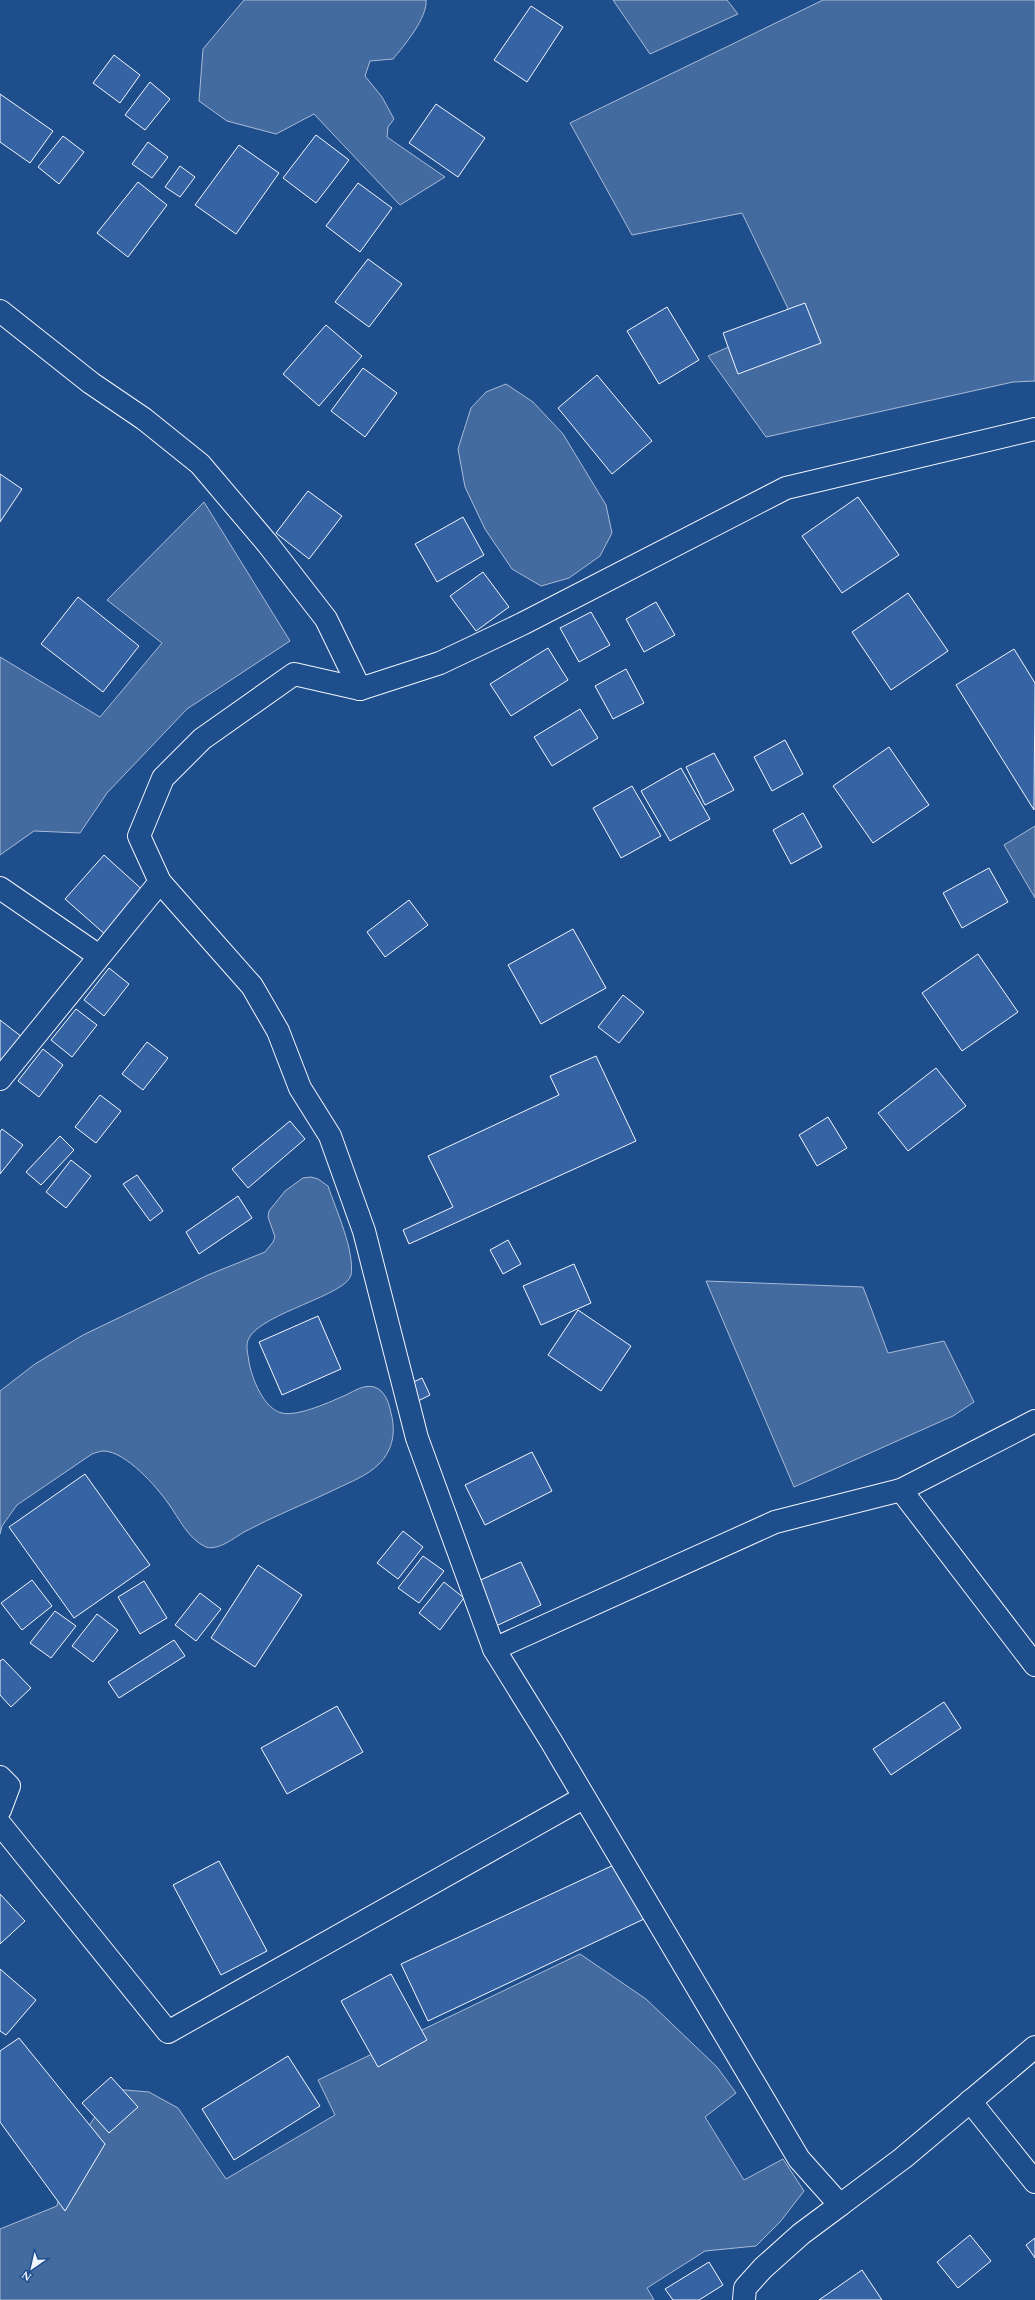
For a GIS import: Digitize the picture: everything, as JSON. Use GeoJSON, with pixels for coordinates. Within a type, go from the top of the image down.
{"type":"FeatureCollection","features":[{"type":"Feature","properties":{"kind":"street"},"geometry":{"type":"LineString","coordinates":[[0,310],[91,383],[144,419],[200,464],[267,543],[326,619],[360,690]]}},
{"type":"Feature","properties":{"kind":"street"},"geometry":{"type":"LineString","coordinates":[[840,2205],[799,2159],[583,1798],[551,1740],[494,1649],[417,1438],[364,1231],[330,1136],[300,1088],[278,1031],[252,986],[160,882],[139,836],[163,778],[202,739],[294,674],[360,690],[440,663],[522,624],[786,488],[1035,429]]}},
{"type":"Feature","properties":{"kind":"street"},"geometry":{"type":"LineString","coordinates":[[0,1079],[160,882]]}},
{"type":"Feature","properties":{"kind":"street"},"geometry":{"type":"LineString","coordinates":[[0,888],[99,956]]}},
{"type":"Feature","properties":{"kind":"street"},"geometry":{"type":"LineString","coordinates":[[494,1649],[775,1522],[901,1490],[1035,1420]]}},
{"type":"Feature","properties":{"kind":"street"},"geometry":{"type":"LineString","coordinates":[[901,1490],[1035,1665]]}},
{"type":"Feature","properties":{"kind":"street"},"geometry":{"type":"LineString","coordinates":[[0,1777],[9,1786],[0,1810]]}},
{"type":"Feature","properties":{"kind":"street"},"geometry":{"type":"LineString","coordinates":[[0,1824],[168,2032],[583,1798]]}},
{"type":"Feature","properties":{"kind":"street"},"geometry":{"type":"LineString","coordinates":[[744,2300],[745,2288],[763,2268],[801,2234],[903,2158],[1035,2047]]}},
{"type":"Feature","properties":{"kind":"street"},"geometry":{"type":"LineString","coordinates":[[970,2102],[1035,2182]]}},
{"type":"Feature","properties":{"kind":"water"},"geometry":{"type":"Polygon","coordinates":[[[244,0],[426,0],[426,7],[423,15],[403,47],[393,59],[370,61],[365,76],[382,97],[394,119],[388,127],[387,137],[445,177],[400,205],[314,114],[276,134],[227,121],[199,101],[203,49],[244,0]]]}},
{"type":"Feature","properties":{"kind":"water"},"geometry":{"type":"Polygon","coordinates":[[[613,0],[727,0],[738,14],[650,54],[613,0]]]}},
{"type":"Feature","properties":{"kind":"water"},"geometry":{"type":"Polygon","coordinates":[[[823,0],[1035,0],[1035,381],[1013,382],[766,437],[708,356],[793,319],[742,213],[632,235],[570,123],[823,0]]]}},
{"type":"Feature","properties":{"kind":"water"},"geometry":{"type":"Polygon","coordinates":[[[506,384],[533,402],[563,434],[606,505],[612,533],[600,556],[569,578],[541,586],[512,569],[485,529],[465,487],[458,449],[471,408],[486,392],[506,384]]]}},
{"type":"Feature","properties":{"kind":"water"},"geometry":{"type":"Polygon","coordinates":[[[204,502],[290,641],[187,709],[107,793],[80,833],[34,831],[0,855],[0,657],[100,717],[162,643],[107,600],[204,502]]]}},
{"type":"Feature","properties":{"kind":"water"},"geometry":{"type":"Polygon","coordinates":[[[1035,826],[1035,898],[1004,845],[1035,826]]]}},
{"type":"Feature","properties":{"kind":"water"},"geometry":{"type":"Polygon","coordinates":[[[311,1177],[318,1179],[328,1186],[348,1243],[351,1275],[346,1282],[335,1290],[270,1320],[257,1329],[249,1338],[247,1344],[253,1377],[264,1400],[276,1410],[289,1414],[315,1408],[363,1387],[371,1386],[378,1389],[384,1394],[388,1401],[393,1427],[392,1440],[384,1459],[369,1472],[358,1478],[255,1526],[221,1546],[211,1548],[206,1547],[189,1534],[163,1496],[131,1463],[113,1453],[101,1451],[92,1454],[17,1505],[2,1526],[0,1534],[0,1391],[35,1364],[83,1335],[208,1275],[265,1252],[275,1237],[268,1217],[269,1211],[285,1191],[303,1178],[311,1177]]]}},
{"type":"Feature","properties":{"kind":"water"},"geometry":{"type":"Polygon","coordinates":[[[706,1281],[863,1287],[888,1353],[944,1341],[974,1402],[953,1416],[794,1487],[706,1281]]]}},
{"type":"Feature","properties":{"kind":"water"},"geometry":{"type":"Polygon","coordinates":[[[580,1954],[646,1999],[717,2067],[736,2093],[705,2117],[744,2180],[783,2159],[804,2191],[780,2222],[756,2246],[705,2251],[647,2288],[654,2300],[0,2300],[0,2229],[57,2206],[70,2155],[113,2089],[149,2092],[178,2108],[226,2179],[335,2115],[318,2080],[580,1954]]]}},
{"type":"Feature","properties":{"kind":"building"},"geometry":{"type":"Polygon","coordinates":[[[531,6],[563,27],[527,82],[494,60],[531,6]]]}},
{"type":"Feature","properties":{"kind":"building"},"geometry":{"type":"Polygon","coordinates":[[[114,55],[140,75],[120,103],[93,83],[114,55]]]}},
{"type":"Feature","properties":{"kind":"building"},"geometry":{"type":"Polygon","coordinates":[[[150,82],[170,99],[145,130],[125,115],[150,82]]]}},
{"type":"Feature","properties":{"kind":"building"},"geometry":{"type":"Polygon","coordinates":[[[0,94],[53,131],[30,163],[0,142],[0,94]]]}},
{"type":"Feature","properties":{"kind":"building"},"geometry":{"type":"Polygon","coordinates":[[[436,104],[485,138],[458,177],[409,143],[436,104]]]}},
{"type":"Feature","properties":{"kind":"building"},"geometry":{"type":"Polygon","coordinates":[[[316,135],[349,160],[316,203],[283,178],[316,135]]]}},
{"type":"Feature","properties":{"kind":"building"},"geometry":{"type":"Polygon","coordinates":[[[63,136],[84,152],[59,184],[38,167],[63,136]]]}},
{"type":"Feature","properties":{"kind":"building"},"geometry":{"type":"Polygon","coordinates":[[[148,142],[168,157],[152,178],[132,164],[148,142]]]}},
{"type":"Feature","properties":{"kind":"building"},"geometry":{"type":"Polygon","coordinates":[[[239,145],[279,173],[236,234],[195,205],[239,145]]]}},
{"type":"Feature","properties":{"kind":"building"},"geometry":{"type":"Polygon","coordinates":[[[180,166],[195,177],[180,197],[165,187],[180,166]]]}},
{"type":"Feature","properties":{"kind":"building"},"geometry":{"type":"Polygon","coordinates":[[[138,182],[167,205],[128,257],[97,233],[138,182]]]}},
{"type":"Feature","properties":{"kind":"building"},"geometry":{"type":"Polygon","coordinates":[[[358,183],[392,208],[360,252],[326,226],[358,183]]]}},
{"type":"Feature","properties":{"kind":"building"},"geometry":{"type":"Polygon","coordinates":[[[368,259],[402,284],[369,327],[335,302],[368,259]]]}},
{"type":"Feature","properties":{"kind":"building"},"geometry":{"type":"Polygon","coordinates":[[[805,303],[821,343],[738,374],[723,333],[805,303]]]}},
{"type":"Feature","properties":{"kind":"building"},"geometry":{"type":"Polygon","coordinates":[[[667,307],[699,360],[659,384],[627,331],[667,307]]]}},
{"type":"Feature","properties":{"kind":"building"},"geometry":{"type":"Polygon","coordinates":[[[326,325],[362,356],[319,406],[283,374],[326,325]]]}},
{"type":"Feature","properties":{"kind":"building"},"geometry":{"type":"Polygon","coordinates":[[[363,368],[397,393],[365,437],[331,411],[363,368]]]}},
{"type":"Feature","properties":{"kind":"building"},"geometry":{"type":"Polygon","coordinates":[[[597,375],[652,441],[612,474],[558,408],[597,375]]]}},
{"type":"Feature","properties":{"kind":"building"},"geometry":{"type":"Polygon","coordinates":[[[0,474],[22,489],[0,522],[0,474]]]}},
{"type":"Feature","properties":{"kind":"building"},"geometry":{"type":"Polygon","coordinates":[[[308,491],[342,516],[309,559],[276,533],[308,491]]]}},
{"type":"Feature","properties":{"kind":"building"},"geometry":{"type":"Polygon","coordinates":[[[858,497],[899,555],[842,593],[802,536],[858,497]]]}},
{"type":"Feature","properties":{"kind":"building"},"geometry":{"type":"Polygon","coordinates":[[[463,517],[484,555],[437,582],[415,544],[463,517]]]}},
{"type":"Feature","properties":{"kind":"building"},"geometry":{"type":"Polygon","coordinates":[[[483,572],[509,607],[476,631],[450,596],[483,572]]]}},
{"type":"Feature","properties":{"kind":"building"},"geometry":{"type":"Polygon","coordinates":[[[908,593],[948,651],[891,690],[852,632],[908,593]]]}},
{"type":"Feature","properties":{"kind":"building"},"geometry":{"type":"Polygon","coordinates":[[[78,597],[139,646],[103,692],[41,644],[78,597]]]}},
{"type":"Feature","properties":{"kind":"building"},"geometry":{"type":"Polygon","coordinates":[[[656,602],[675,635],[644,652],[626,619],[656,602]]]}},
{"type":"Feature","properties":{"kind":"building"},"geometry":{"type":"Polygon","coordinates":[[[591,612],[610,645],[579,662],[560,628],[591,612]]]}},
{"type":"Feature","properties":{"kind":"building"},"geometry":{"type":"Polygon","coordinates":[[[548,648],[568,680],[511,716],[490,684],[548,648]]]}},
{"type":"Feature","properties":{"kind":"building"},"geometry":{"type":"Polygon","coordinates":[[[1014,649],[1035,683],[1034,810],[956,685],[1014,649]]]}},
{"type":"Feature","properties":{"kind":"building"},"geometry":{"type":"Polygon","coordinates":[[[626,669],[644,703],[613,719],[595,686],[626,669]]]}},
{"type":"Feature","properties":{"kind":"building"},"geometry":{"type":"Polygon","coordinates":[[[580,709],[598,738],[552,766],[534,737],[580,709]]]}},
{"type":"Feature","properties":{"kind":"building"},"geometry":{"type":"Polygon","coordinates":[[[785,740],[803,774],[772,791],[754,757],[785,740]]]}},
{"type":"Feature","properties":{"kind":"building"},"geometry":{"type":"Polygon","coordinates":[[[889,747],[929,805],[873,843],[833,786],[889,747]]]}},
{"type":"Feature","properties":{"kind":"building"},"geometry":{"type":"Polygon","coordinates":[[[714,753],[734,790],[705,805],[686,767],[714,753]]]}},
{"type":"Feature","properties":{"kind":"building"},"geometry":{"type":"Polygon","coordinates":[[[681,768],[710,819],[670,841],[641,791],[681,768]]]}},
{"type":"Feature","properties":{"kind":"building"},"geometry":{"type":"Polygon","coordinates":[[[632,786],[661,836],[621,858],[593,808],[632,786]]]}},
{"type":"Feature","properties":{"kind":"building"},"geometry":{"type":"Polygon","coordinates":[[[803,813],[822,847],[791,864],[773,830],[803,813]]]}},
{"type":"Feature","properties":{"kind":"building"},"geometry":{"type":"Polygon","coordinates":[[[104,855],[146,893],[107,936],[65,899],[104,855]]]}},
{"type":"Feature","properties":{"kind":"building"},"geometry":{"type":"Polygon","coordinates":[[[989,868],[1008,902],[962,928],[943,893],[989,868]]]}},
{"type":"Feature","properties":{"kind":"building"},"geometry":{"type":"Polygon","coordinates":[[[409,900],[428,925],[385,957],[367,932],[409,900]]]}},
{"type":"Feature","properties":{"kind":"building"},"geometry":{"type":"Polygon","coordinates":[[[573,929],[606,988],[541,1024],[508,965],[573,929]]]}},
{"type":"Feature","properties":{"kind":"building"},"geometry":{"type":"Polygon","coordinates":[[[978,954],[1018,1012],[962,1051],[922,993],[978,954]]]}},
{"type":"Feature","properties":{"kind":"building"},"geometry":{"type":"Polygon","coordinates":[[[109,968],[129,984],[104,1016],[84,1000],[109,968]]]}},
{"type":"Feature","properties":{"kind":"building"},"geometry":{"type":"Polygon","coordinates":[[[623,995],[644,1012],[619,1043],[598,1027],[623,995]]]}},
{"type":"Feature","properties":{"kind":"building"},"geometry":{"type":"Polygon","coordinates":[[[76,1009],[97,1025],[72,1057],[51,1040],[76,1009]]]}},
{"type":"Feature","properties":{"kind":"building"},"geometry":{"type":"Polygon","coordinates":[[[0,1020],[22,1037],[0,1065],[0,1020]]]}},
{"type":"Feature","properties":{"kind":"building"},"geometry":{"type":"Polygon","coordinates":[[[147,1042],[168,1058],[143,1090],[122,1074],[147,1042]]]}},
{"type":"Feature","properties":{"kind":"building"},"geometry":{"type":"Polygon","coordinates":[[[43,1049],[63,1065],[39,1097],[18,1081],[43,1049]]]}},
{"type":"Feature","properties":{"kind":"building"},"geometry":{"type":"Polygon","coordinates":[[[596,1056],[636,1141],[409,1244],[403,1230],[453,1207],[428,1156],[559,1095],[550,1076],[596,1056]]]}},
{"type":"Feature","properties":{"kind":"building"},"geometry":{"type":"Polygon","coordinates":[[[936,1068],[966,1106],[908,1151],[878,1113],[936,1068]]]}},
{"type":"Feature","properties":{"kind":"building"},"geometry":{"type":"Polygon","coordinates":[[[100,1095],[121,1111],[96,1143],[75,1127],[100,1095]]]}},
{"type":"Feature","properties":{"kind":"building"},"geometry":{"type":"Polygon","coordinates":[[[828,1117],[847,1148],[817,1166],[799,1135],[828,1117]]]}},
{"type":"Feature","properties":{"kind":"building"},"geometry":{"type":"Polygon","coordinates":[[[290,1121],[305,1139],[248,1188],[232,1169],[290,1121]]]}},
{"type":"Feature","properties":{"kind":"building"},"geometry":{"type":"Polygon","coordinates":[[[2,1129],[23,1145],[0,1174],[0,1132],[2,1129]]]}},
{"type":"Feature","properties":{"kind":"building"},"geometry":{"type":"Polygon","coordinates":[[[60,1136],[74,1150],[41,1185],[26,1172],[60,1136]]]}},
{"type":"Feature","properties":{"kind":"building"},"geometry":{"type":"Polygon","coordinates":[[[71,1160],[91,1176],[66,1208],[46,1192],[71,1160]]]}},
{"type":"Feature","properties":{"kind":"building"},"geometry":{"type":"Polygon","coordinates":[[[137,1175],[163,1211],[150,1221],[123,1184],[137,1175]]]}},
{"type":"Feature","properties":{"kind":"building"},"geometry":{"type":"Polygon","coordinates":[[[238,1196],[252,1218],[199,1254],[186,1232],[238,1196]]]}},
{"type":"Feature","properties":{"kind":"building"},"geometry":{"type":"Polygon","coordinates":[[[508,1240],[521,1264],[503,1274],[490,1250],[508,1240]]]}},
{"type":"Feature","properties":{"kind":"building"},"geometry":{"type":"Polygon","coordinates":[[[574,1264],[591,1303],[541,1325],[523,1286],[574,1264]]]}},
{"type":"Feature","properties":{"kind":"building"},"geometry":{"type":"Polygon","coordinates":[[[578,1310],[631,1346],[601,1391],[548,1355],[578,1310]]]}},
{"type":"Feature","properties":{"kind":"building"},"geometry":{"type":"Polygon","coordinates":[[[318,1316],[341,1369],[282,1395],[259,1342],[318,1316]]]}},
{"type":"Feature","properties":{"kind":"building"},"geometry":{"type":"Polygon","coordinates":[[[422,1378],[430,1395],[410,1405],[401,1388],[422,1378]]]}},
{"type":"Feature","properties":{"kind":"building"},"geometry":{"type":"Polygon","coordinates":[[[532,1452],[552,1491],[485,1525],[465,1485],[532,1452]]]}},
{"type":"Feature","properties":{"kind":"building"},"geometry":{"type":"Polygon","coordinates":[[[85,1474],[150,1565],[74,1618],[9,1527],[85,1474]]]}},
{"type":"Feature","properties":{"kind":"building"},"geometry":{"type":"Polygon","coordinates":[[[403,1531],[423,1547],[398,1579],[377,1563],[403,1531]]]}},
{"type":"Feature","properties":{"kind":"building"},"geometry":{"type":"Polygon","coordinates":[[[423,1556],[444,1571],[419,1603],[398,1588],[423,1556]]]}},
{"type":"Feature","properties":{"kind":"building"},"geometry":{"type":"Polygon","coordinates":[[[521,1562],[541,1605],[496,1626],[476,1582],[521,1562]]]}},
{"type":"Feature","properties":{"kind":"building"},"geometry":{"type":"Polygon","coordinates":[[[258,1565],[302,1595],[255,1667],[211,1638],[258,1565]]]}},
{"type":"Feature","properties":{"kind":"building"},"geometry":{"type":"Polygon","coordinates":[[[32,1580],[52,1606],[22,1630],[1,1603],[32,1580]]]}},
{"type":"Feature","properties":{"kind":"building"},"geometry":{"type":"Polygon","coordinates":[[[144,1581],[167,1618],[140,1634],[118,1597],[144,1581]]]}},
{"type":"Feature","properties":{"kind":"building"},"geometry":{"type":"Polygon","coordinates":[[[444,1582],[464,1598],[440,1630],[419,1613],[444,1582]]]}},
{"type":"Feature","properties":{"kind":"building"},"geometry":{"type":"Polygon","coordinates":[[[200,1593],[221,1609],[196,1641],[175,1625],[200,1593]]]}},
{"type":"Feature","properties":{"kind":"building"},"geometry":{"type":"Polygon","coordinates":[[[55,1611],[76,1626],[51,1658],[30,1643],[55,1611]]]}},
{"type":"Feature","properties":{"kind":"building"},"geometry":{"type":"Polygon","coordinates":[[[97,1614],[118,1630],[93,1662],[72,1646],[97,1614]]]}},
{"type":"Feature","properties":{"kind":"building"},"geometry":{"type":"Polygon","coordinates":[[[174,1640],[185,1656],[119,1698],[108,1682],[174,1640]]]}},
{"type":"Feature","properties":{"kind":"building"},"geometry":{"type":"Polygon","coordinates":[[[3,1659],[31,1688],[11,1707],[0,1695],[0,1661],[3,1659]]]}},
{"type":"Feature","properties":{"kind":"building"},"geometry":{"type":"Polygon","coordinates":[[[944,1702],[961,1728],[891,1775],[873,1749],[944,1702]]]}},
{"type":"Feature","properties":{"kind":"building"},"geometry":{"type":"Polygon","coordinates":[[[337,1706],[363,1752],[287,1794],[261,1748],[337,1706]]]}},
{"type":"Feature","properties":{"kind":"building"},"geometry":{"type":"Polygon","coordinates":[[[219,1861],[267,1951],[221,1975],[173,1885],[219,1861]]]}},
{"type":"Feature","properties":{"kind":"building"},"geometry":{"type":"Polygon","coordinates":[[[618,1863],[644,1919],[428,2021],[401,1964],[618,1863]]]}},
{"type":"Feature","properties":{"kind":"building"},"geometry":{"type":"Polygon","coordinates":[[[0,1894],[25,1921],[0,1944],[0,1894]]]}},
{"type":"Feature","properties":{"kind":"building"},"geometry":{"type":"Polygon","coordinates":[[[0,1969],[36,2000],[6,2035],[0,2031],[0,1969]]]}},
{"type":"Feature","properties":{"kind":"building"},"geometry":{"type":"Polygon","coordinates":[[[391,1974],[427,2040],[378,2067],[341,2001],[391,1974]]]}},
{"type":"Feature","properties":{"kind":"building"},"geometry":{"type":"Polygon","coordinates":[[[19,2038],[105,2144],[65,2211],[0,2122],[0,2051],[19,2038]]]}},
{"type":"Feature","properties":{"kind":"building"},"geometry":{"type":"Polygon","coordinates":[[[288,2056],[320,2106],[234,2160],[202,2109],[288,2056]]]}},
{"type":"Feature","properties":{"kind":"building"},"geometry":{"type":"Polygon","coordinates":[[[111,2077],[138,2107],[109,2133],[82,2103],[111,2077]]]}},
{"type":"Feature","properties":{"kind":"building"},"geometry":{"type":"Polygon","coordinates":[[[970,2235],[991,2261],[958,2288],[937,2262],[970,2235]]]}},
{"type":"Feature","properties":{"kind":"building"},"geometry":{"type":"Polygon","coordinates":[[[1035,2238],[1035,2258],[1026,2245],[1035,2238]]]}},
{"type":"Feature","properties":{"kind":"building"},"geometry":{"type":"Polygon","coordinates":[[[709,2262],[723,2285],[699,2300],[673,2300],[665,2289],[709,2262]]]}},
{"type":"Feature","properties":{"kind":"building"},"geometry":{"type":"Polygon","coordinates":[[[862,2270],[882,2300],[819,2300],[862,2270]]]}}]}
